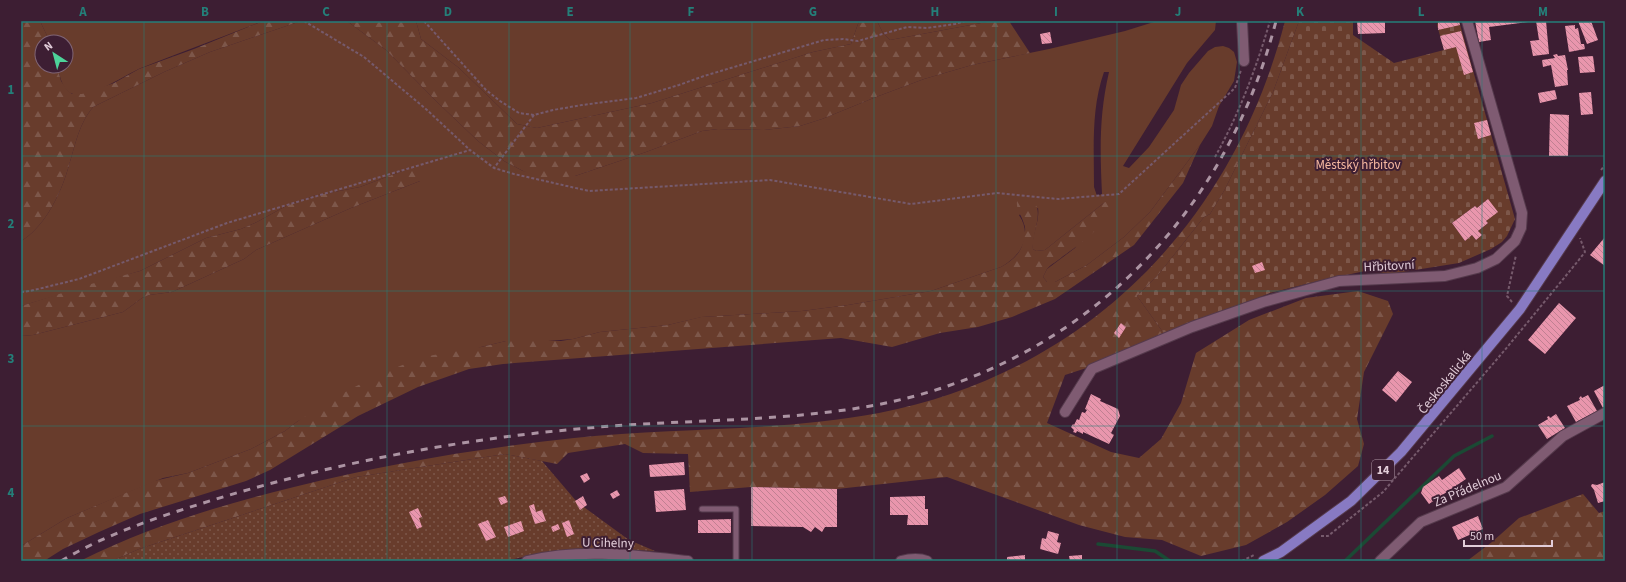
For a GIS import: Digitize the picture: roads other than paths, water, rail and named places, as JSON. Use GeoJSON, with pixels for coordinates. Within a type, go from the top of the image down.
{"type":"FeatureCollection","features":[{"type":"Feature","properties":{"kind":"main road","name":"Českoskalická"},"geometry":{"type":"LineString","coordinates":[[1262,557],[1281,552],[1351,501],[1402,452],[1520,309],[1605,181]]}},
{"type":"Feature","properties":{"kind":"street"},"geometry":{"type":"LineString","coordinates":[[1242,21],[1244,61]]}},
{"type":"Feature","properties":{"kind":"street","name":"Hřbitovní"},"geometry":{"type":"LineString","coordinates":[[1065,412],[1092,369],[1192,327],[1263,302],[1339,281],[1445,276],[1477,268],[1496,259],[1515,241],[1521,228],[1522,213],[1467,21]]}},
{"type":"Feature","properties":{"kind":"street","name":"Za Přádelnou"},"geometry":{"type":"LineString","coordinates":[[1380,561],[1421,522],[1506,487],[1563,436],[1605,413]]}},
{"type":"Feature","properties":{"kind":"street","name":"U Cihelny"},"geometry":{"type":"LineString","coordinates":[[526,561],[564,555],[610,553],[688,561]]}},
{"type":"Feature","properties":{"kind":"street"},"geometry":{"type":"LineString","coordinates":[[901,561],[927,561]]}},
{"type":"Feature","properties":{"kind":"lane"},"geometry":{"type":"LineString","coordinates":[[702,509],[736,509],[736,561]]}},
{"type":"Feature","properties":{"kind":"waterway"},"geometry":{"type":"LineString","coordinates":[[1345,561],[1454,456],[1492,436]]}},
{"type":"Feature","properties":{"kind":"waterway"},"geometry":{"type":"LineString","coordinates":[[1098,544],[1155,551],[1170,561]]}},
{"type":"Feature","properties":{"kind":"railway"},"geometry":{"type":"LineString","coordinates":[[61,561],[97,542],[174,512],[302,475],[393,455],[485,440],[577,429],[765,418],[839,411],[876,405],[949,385],[1017,356],[1078,319],[1133,273],[1181,219],[1221,159],[1252,93],[1276,21]]}},
{"type":"Feature","properties":{"kind":"park label","name":"Městský hřbitov"},"geometry":{"type":"Point","coordinates":[1358,164]}}]}
